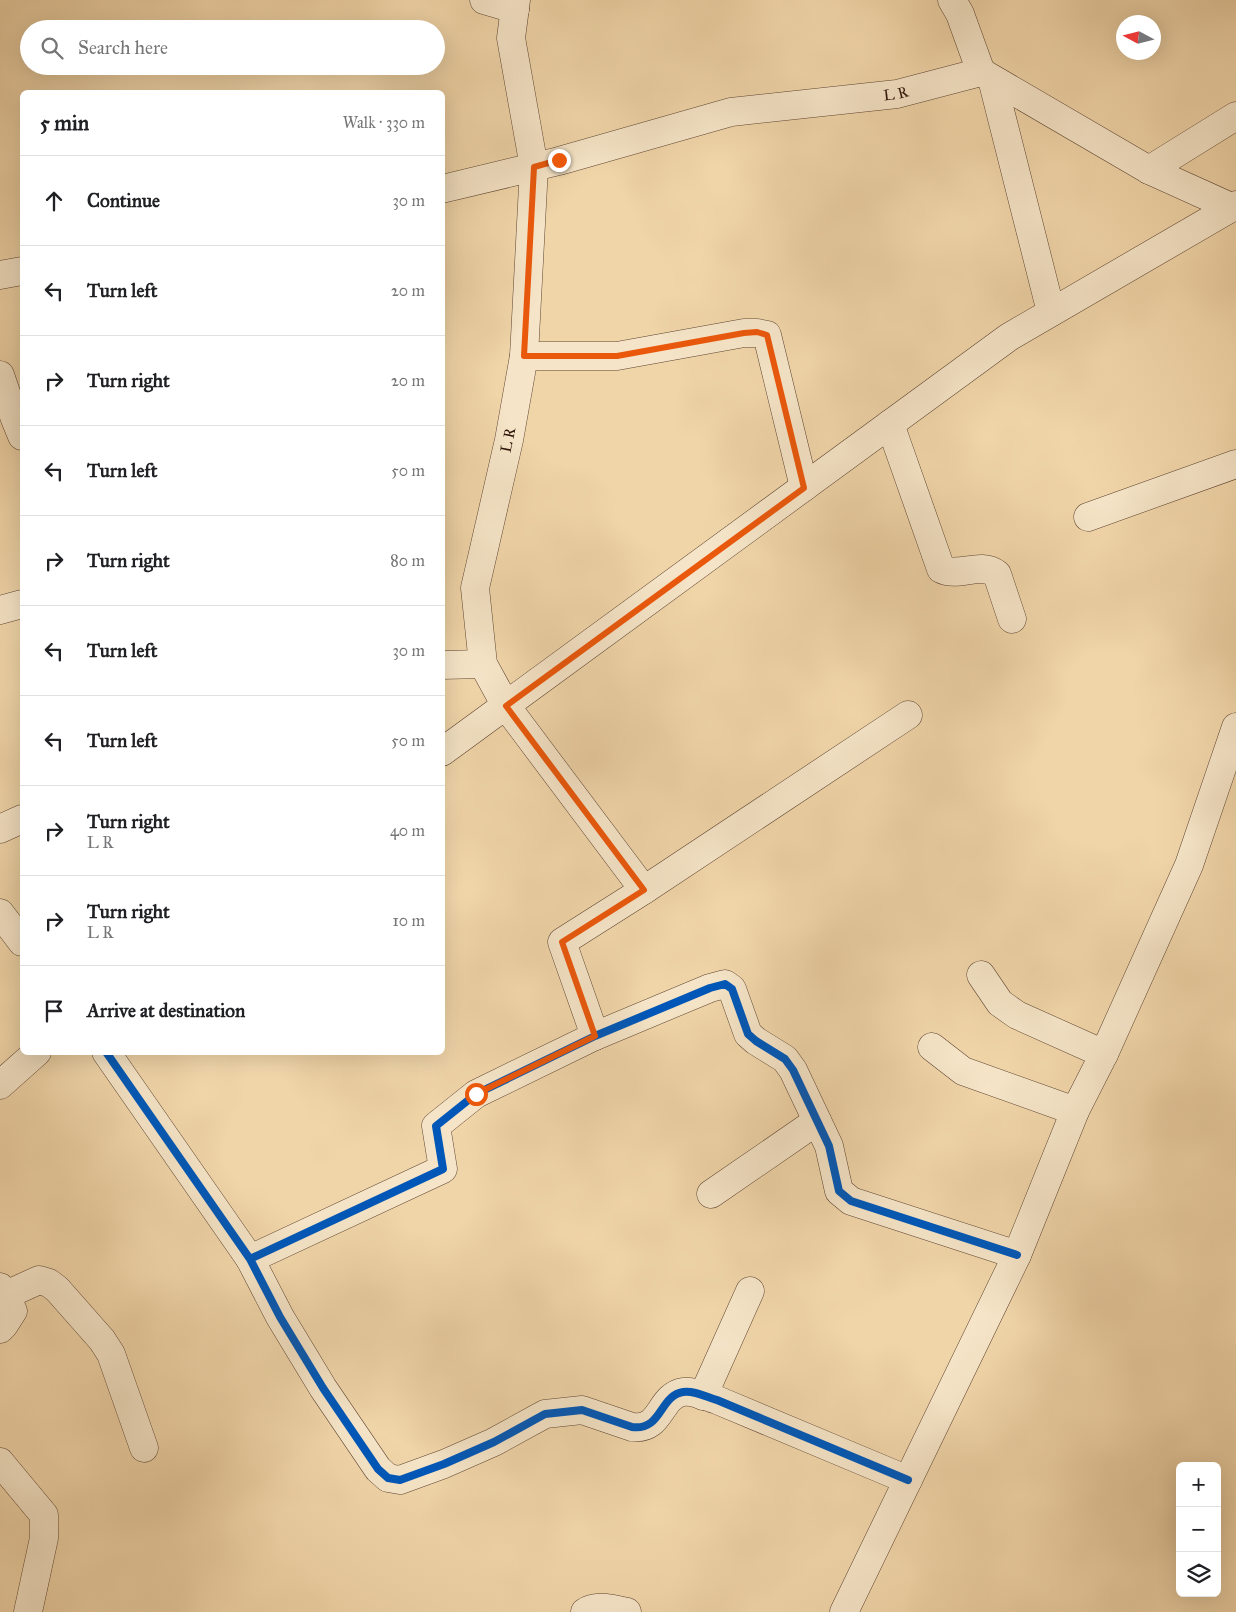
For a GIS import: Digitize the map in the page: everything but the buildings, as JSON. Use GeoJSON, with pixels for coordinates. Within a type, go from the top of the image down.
{"type":"FeatureCollection","features":[{"type":"Feature","properties":{"kind":"street"},"geometry":{"type":"LineString","coordinates":[[484,0],[515,5]]}},
{"type":"Feature","properties":{"kind":"street"},"geometry":{"type":"LineString","coordinates":[[952,0],[960,14],[986,76],[1051,312]]}},
{"type":"Feature","properties":{"kind":"street","name":"L R"},"geometry":{"type":"LineString","coordinates":[[515,5],[511,38],[534,167],[524,356],[509,440],[475,588],[483,664],[506,706],[644,890]]}},
{"type":"Feature","properties":{"kind":"street"},"geometry":{"type":"LineString","coordinates":[[986,76],[1149,170],[1233,206]]}},
{"type":"Feature","properties":{"kind":"street","name":"L R"},"geometry":{"type":"LineString","coordinates":[[445,188],[534,167],[731,112],[897,94],[986,76]]}},
{"type":"Feature","properties":{"kind":"street"},"geometry":{"type":"LineString","coordinates":[[1149,170],[1236,116]]}},
{"type":"Feature","properties":{"kind":"street"},"geometry":{"type":"LineString","coordinates":[[445,750],[1009,336],[1233,206]]}},
{"type":"Feature","properties":{"kind":"street"},"geometry":{"type":"LineString","coordinates":[[0,275],[20,271]]}},
{"type":"Feature","properties":{"kind":"street"},"geometry":{"type":"LineString","coordinates":[[524,356],[617,356],[744,333],[757,332],[767,335],[804,488]]}},
{"type":"Feature","properties":{"kind":"street"},"geometry":{"type":"LineString","coordinates":[[0,375],[12,426]]}},
{"type":"Feature","properties":{"kind":"street"},"geometry":{"type":"LineString","coordinates":[[890,424],[941,569],[948,572],[979,568],[991,569],[997,574],[1012,620]]}},
{"type":"Feature","properties":{"kind":"street"},"geometry":{"type":"LineString","coordinates":[[1088,517],[1236,464]]}},
{"type":"Feature","properties":{"kind":"street"},"geometry":{"type":"LineString","coordinates":[[0,610],[20,605]]}},
{"type":"Feature","properties":{"kind":"street"},"geometry":{"type":"LineString","coordinates":[[445,665],[483,664]]}},
{"type":"Feature","properties":{"kind":"street"},"geometry":{"type":"LineString","coordinates":[[595,1036],[562,942],[644,890],[908,715]]}},
{"type":"Feature","properties":{"kind":"street"},"geometry":{"type":"LineString","coordinates":[[844,1612],[1016,1255],[1075,1111],[1104,1054],[1189,865],[1236,727]]}},
{"type":"Feature","properties":{"kind":"street"},"geometry":{"type":"LineString","coordinates":[[0,829],[20,819]]}},
{"type":"Feature","properties":{"kind":"street"},"geometry":{"type":"LineString","coordinates":[[0,913],[20,939]]}},
{"type":"Feature","properties":{"kind":"street"},"geometry":{"type":"LineString","coordinates":[[981,975],[1000,1003],[1017,1015],[1104,1054]]}},
{"type":"Feature","properties":{"kind":"street"},"geometry":{"type":"LineString","coordinates":[[250,1259],[443,1169],[436,1126],[476,1094],[595,1036],[710,988],[725,984],[732,989],[748,1034],[785,1059],[793,1070],[829,1146],[839,1191],[851,1201],[1016,1255]]}},
{"type":"Feature","properties":{"kind":"street"},"geometry":{"type":"LineString","coordinates":[[932,1047],[963,1071],[1075,1111]]}},
{"type":"Feature","properties":{"kind":"street"},"geometry":{"type":"LineString","coordinates":[[0,1086],[34,1055]]}},
{"type":"Feature","properties":{"kind":"street"},"geometry":{"type":"LineString","coordinates":[[108,1055],[250,1259],[280,1316],[323,1388],[378,1469],[388,1478],[400,1480],[444,1464],[494,1442],[545,1414],[582,1410],[632,1427],[638,1428],[652,1424],[672,1397],[683,1392],[717,1400],[908,1480]]}},
{"type":"Feature","properties":{"kind":"street"},"geometry":{"type":"LineString","coordinates":[[711,1194],[817,1121]]}},
{"type":"Feature","properties":{"kind":"street"},"geometry":{"type":"LineString","coordinates":[[0,1329],[12,1311],[3,1291],[39,1280],[49,1283],[57,1289],[102,1340],[111,1354],[144,1448]]}},
{"type":"Feature","properties":{"kind":"street"},"geometry":{"type":"LineString","coordinates":[[703,1396],[750,1291]]}},
{"type":"Feature","properties":{"kind":"street"},"geometry":{"type":"LineString","coordinates":[[0,1462],[44,1515],[44,1538],[28,1612]]}},
{"type":"Feature","properties":{"kind":"street"},"geometry":{"type":"LineString","coordinates":[[585,1612],[590,1608],[627,1612]]}},
{"type":"Feature","properties":{"kind":"cycle path"},"geometry":{"type":"LineString","coordinates":[[250,1259],[443,1169],[436,1126],[476,1094],[595,1036],[710,988],[725,984],[732,989],[748,1034],[785,1059],[793,1070],[829,1146],[839,1191],[851,1201],[1017,1255]]}},
{"type":"Feature","properties":{"kind":"cycle path"},"geometry":{"type":"LineString","coordinates":[[108,1055],[250,1259],[280,1317],[323,1388],[378,1469],[388,1478],[400,1480],[444,1464],[494,1442],[545,1414],[582,1410],[632,1427],[642,1427],[655,1419],[675,1395],[687,1392],[717,1400],[908,1480]]}},
{"type":"Feature","properties":{"kind":"route"},"geometry":{"type":"LineString","coordinates":[[476,1094],[595,1036],[562,942],[644,890],[506,706],[804,488],[767,335],[757,332],[744,333],[617,356],[524,356],[534,167],[559,160]]}}]}
